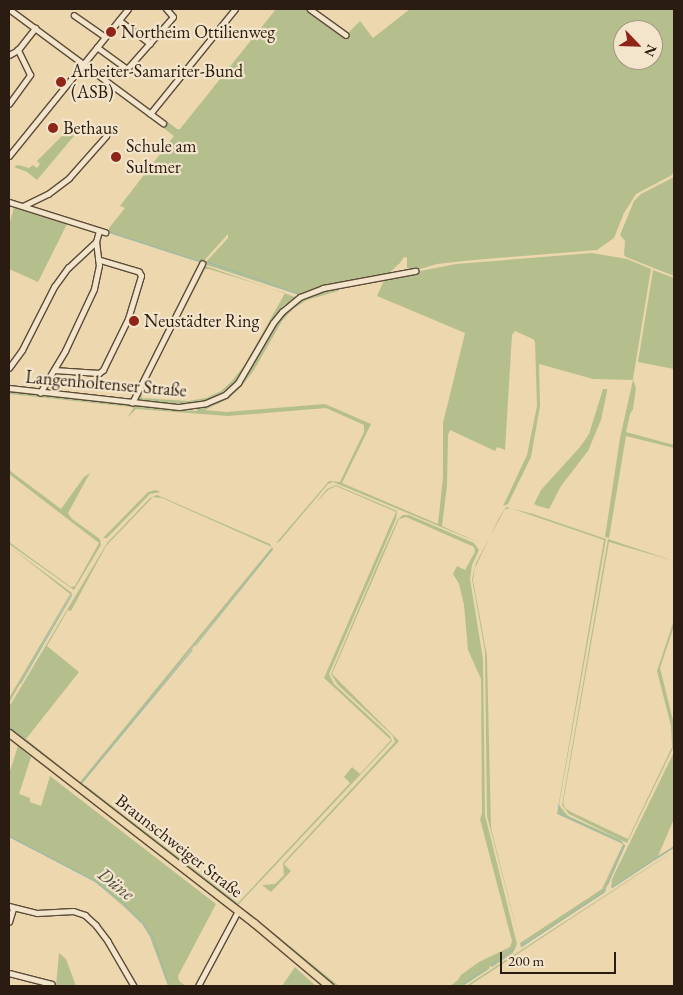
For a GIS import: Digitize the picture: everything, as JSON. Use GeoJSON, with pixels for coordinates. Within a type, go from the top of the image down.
{"type":"FeatureCollection","features":[{"type":"Feature","properties":{"kind":"main road","name":"Braunschweiger Straße"},"geometry":{"type":"LineString","coordinates":[[9,733],[238,911],[329,986]]}},
{"type":"Feature","properties":{"kind":"street"},"geometry":{"type":"LineString","coordinates":[[9,9],[163,123]]}},
{"type":"Feature","properties":{"kind":"street"},"geometry":{"type":"LineString","coordinates":[[9,156],[128,9]]}},
{"type":"Feature","properties":{"kind":"street"},"geometry":{"type":"LineString","coordinates":[[97,47],[126,69],[131,66],[173,17],[166,9]]}},
{"type":"Feature","properties":{"kind":"street"},"geometry":{"type":"LineString","coordinates":[[150,114],[235,9]]}},
{"type":"Feature","properties":{"kind":"street"},"geometry":{"type":"LineString","coordinates":[[310,9],[346,35]]}},
{"type":"Feature","properties":{"kind":"street"},"geometry":{"type":"LineString","coordinates":[[315,12],[320,9]]}},
{"type":"Feature","properties":{"kind":"street"},"geometry":{"type":"LineString","coordinates":[[74,15],[105,37]]}},
{"type":"Feature","properties":{"kind":"street"},"geometry":{"type":"LineString","coordinates":[[119,20],[150,43]]}},
{"type":"Feature","properties":{"kind":"street"},"geometry":{"type":"LineString","coordinates":[[9,55],[18,50],[35,28]]}},
{"type":"Feature","properties":{"kind":"street"},"geometry":{"type":"LineString","coordinates":[[9,104],[30,75],[18,50]]}},
{"type":"Feature","properties":{"kind":"street"},"geometry":{"type":"LineString","coordinates":[[23,206],[48,194],[69,178],[106,136]]}},
{"type":"Feature","properties":{"kind":"street"},"geometry":{"type":"LineString","coordinates":[[9,202],[105,232]]}},
{"type":"Feature","properties":{"kind":"street"},"geometry":{"type":"LineString","coordinates":[[40,393],[54,370],[94,289],[99,260],[96,242],[99,231]]}},
{"type":"Feature","properties":{"kind":"street"},"geometry":{"type":"LineString","coordinates":[[9,368],[17,359],[54,287],[68,268],[96,242]]}},
{"type":"Feature","properties":{"kind":"street"},"geometry":{"type":"LineString","coordinates":[[54,370],[98,373],[103,370],[128,319],[141,276],[139,272],[99,260]]}},
{"type":"Feature","properties":{"kind":"street"},"geometry":{"type":"LineString","coordinates":[[132,403],[202,264]]}},
{"type":"Feature","properties":{"kind":"street","name":"Langenholtenser Straße"},"geometry":{"type":"LineString","coordinates":[[9,388],[132,403],[186,407],[213,401],[225,395],[238,383],[274,322],[295,300],[323,288],[415,271]]}},
{"type":"Feature","properties":{"kind":"street"},"geometry":{"type":"LineString","coordinates":[[9,922],[11,908],[42,914],[73,911],[85,915],[96,925],[114,951],[134,986]]}},
{"type":"Feature","properties":{"kind":"street"},"geometry":{"type":"LineString","coordinates":[[198,986],[238,911]]}},
{"type":"Feature","properties":{"kind":"street"},"geometry":{"type":"LineString","coordinates":[[9,972],[52,984]]}},
{"type":"Feature","properties":{"kind":"green space"},"geometry":{"type":"Polygon","coordinates":[[[276,9],[307,9],[323,21],[326,18],[347,34],[360,21],[373,38],[410,9],[674,9],[674,171],[672,175],[636,194],[624,213],[614,238],[597,250],[437,264],[417,270],[407,268],[407,258],[404,257],[389,273],[322,286],[299,295],[204,264],[228,238],[228,234],[202,263],[109,233],[109,228],[125,208],[120,206],[174,136],[161,126],[168,122],[177,129],[180,129],[276,9]]]}},
{"type":"Feature","properties":{"kind":"green space"},"geometry":{"type":"Polygon","coordinates":[[[67,131],[74,136],[37,180],[27,172],[14,167],[18,165],[29,168],[33,165],[37,168],[40,164],[37,161],[67,131]]]}},
{"type":"Feature","properties":{"kind":"green space"},"geometry":{"type":"Polygon","coordinates":[[[674,177],[674,276],[626,257],[624,255],[625,241],[620,235],[634,201],[641,194],[674,177]]]}},
{"type":"Feature","properties":{"kind":"green space"},"geometry":{"type":"Polygon","coordinates":[[[14,207],[67,224],[38,282],[9,269],[9,226],[14,207]]]}},
{"type":"Feature","properties":{"kind":"green space"},"geometry":{"type":"Polygon","coordinates":[[[592,253],[627,259],[651,269],[633,379],[636,388],[633,409],[626,432],[674,445],[674,448],[626,436],[609,538],[605,537],[620,438],[633,380],[593,379],[539,364],[540,406],[531,457],[508,504],[503,506],[527,455],[537,406],[535,342],[533,339],[515,331],[512,335],[505,450],[497,447],[495,451],[450,430],[448,435],[447,486],[442,526],[482,544],[333,482],[328,484],[280,541],[276,543],[329,481],[340,482],[364,432],[364,425],[326,408],[228,416],[136,409],[127,418],[135,406],[198,411],[196,409],[220,401],[232,392],[244,378],[271,331],[288,309],[311,295],[340,288],[338,291],[307,300],[293,309],[282,321],[254,370],[241,387],[228,399],[205,410],[226,412],[325,404],[371,424],[342,483],[438,524],[443,477],[443,423],[465,333],[377,296],[385,278],[456,264],[592,253]]]}},
{"type":"Feature","properties":{"kind":"green space"},"geometry":{"type":"Polygon","coordinates":[[[206,266],[269,288],[205,269],[141,390],[142,398],[188,401],[206,398],[221,391],[244,366],[285,293],[295,297],[283,306],[272,320],[238,379],[218,396],[203,402],[185,404],[138,401],[136,398],[203,267],[206,266]]]}},
{"type":"Feature","properties":{"kind":"green space"},"geometry":{"type":"Polygon","coordinates":[[[653,270],[674,278],[674,369],[638,362],[653,270]]]}},
{"type":"Feature","properties":{"kind":"green space"},"geometry":{"type":"Polygon","coordinates":[[[603,389],[607,389],[607,392],[601,420],[588,451],[561,486],[549,509],[534,504],[541,490],[580,447],[589,434],[603,389]]]}},
{"type":"Feature","properties":{"kind":"green space"},"geometry":{"type":"Polygon","coordinates":[[[11,391],[130,405],[131,407],[9,394],[11,391]]]}},
{"type":"Feature","properties":{"kind":"green space"},"geometry":{"type":"Polygon","coordinates":[[[9,470],[61,509],[84,477],[90,473],[68,513],[72,519],[100,539],[101,545],[74,590],[9,544],[9,542],[71,587],[75,586],[99,543],[9,474],[9,470]]]}},
{"type":"Feature","properties":{"kind":"green space"},"geometry":{"type":"Polygon","coordinates":[[[336,485],[397,511],[396,519],[329,674],[334,684],[390,736],[392,741],[237,906],[82,788],[85,785],[238,903],[350,783],[344,777],[352,767],[360,774],[391,740],[324,678],[396,512],[336,486],[328,490],[314,505],[327,489],[336,485]]]}},
{"type":"Feature","properties":{"kind":"green space"},"geometry":{"type":"Polygon","coordinates":[[[155,490],[161,492],[150,494],[107,538],[103,538],[148,492],[155,490]]]}},
{"type":"Feature","properties":{"kind":"green space"},"geometry":{"type":"Polygon","coordinates":[[[157,495],[270,544],[272,547],[273,549],[81,785],[9,730],[9,707],[107,543],[150,498],[157,495]],[[153,497],[106,546],[71,611],[68,610],[47,646],[79,672],[26,739],[80,782],[272,547],[162,498],[153,497]]]}},
{"type":"Feature","properties":{"kind":"green space"},"geometry":{"type":"Polygon","coordinates":[[[510,508],[606,539],[559,805],[568,816],[621,840],[625,846],[604,893],[521,947],[487,816],[485,651],[472,579],[476,563],[489,538],[475,568],[473,580],[487,656],[491,828],[520,943],[602,889],[623,844],[557,814],[604,540],[510,508]]]}},
{"type":"Feature","properties":{"kind":"green space"},"geometry":{"type":"Polygon","coordinates":[[[403,515],[409,515],[474,543],[479,550],[472,565],[470,579],[483,659],[485,815],[517,944],[513,953],[492,967],[490,966],[489,969],[463,986],[450,986],[479,962],[510,947],[512,941],[480,819],[482,813],[481,679],[468,650],[464,605],[459,584],[453,574],[457,566],[465,570],[475,552],[474,547],[406,517],[399,519],[332,674],[399,741],[284,864],[291,871],[271,892],[262,885],[275,884],[284,875],[283,863],[395,742],[393,736],[338,685],[331,674],[381,556],[398,519],[403,515]]]}},
{"type":"Feature","properties":{"kind":"green space"},"geometry":{"type":"Polygon","coordinates":[[[608,539],[674,561],[609,542],[563,803],[565,808],[571,812],[628,839],[672,747],[671,726],[657,671],[674,620],[674,626],[660,668],[674,724],[674,746],[627,843],[569,814],[562,805],[608,539]]]}},
{"type":"Feature","properties":{"kind":"green space"},"geometry":{"type":"Polygon","coordinates":[[[9,546],[72,593],[9,703],[9,698],[70,594],[9,546]]]}},
{"type":"Feature","properties":{"kind":"green space"},"geometry":{"type":"Polygon","coordinates":[[[18,746],[31,757],[19,794],[30,798],[30,802],[41,806],[50,776],[216,904],[178,976],[179,981],[186,986],[168,986],[150,937],[142,924],[94,881],[9,837],[9,774],[18,746]]]}},
{"type":"Feature","properties":{"kind":"green space"},"geometry":{"type":"Polygon","coordinates":[[[674,752],[674,819],[658,856],[674,846],[674,848],[611,888],[612,879],[674,752]]]}},
{"type":"Feature","properties":{"kind":"green space"},"geometry":{"type":"Polygon","coordinates":[[[674,851],[469,986],[466,986],[658,861],[674,851]]]}},
{"type":"Feature","properties":{"kind":"green space"},"geometry":{"type":"Polygon","coordinates":[[[242,908],[248,912],[339,986],[332,986],[242,908]]]}},
{"type":"Feature","properties":{"kind":"green space"},"geometry":{"type":"Polygon","coordinates":[[[59,953],[66,959],[76,986],[56,986],[59,953]]]}},
{"type":"Feature","properties":{"kind":"green space"},"geometry":{"type":"Polygon","coordinates":[[[295,967],[308,979],[316,986],[282,986],[295,967]]]}},
{"type":"Feature","properties":{"kind":"waterway"},"geometry":{"type":"LineString","coordinates":[[110,232],[202,262]]}},
{"type":"Feature","properties":{"kind":"waterway"},"geometry":{"type":"LineString","coordinates":[[208,262],[297,293]]}},
{"type":"Feature","properties":{"kind":"waterway"},"geometry":{"type":"LineString","coordinates":[[195,645],[272,549]]}},
{"type":"Feature","properties":{"kind":"waterway"},"geometry":{"type":"LineString","coordinates":[[20,683],[71,595]]}},
{"type":"Feature","properties":{"kind":"waterway"},"geometry":{"type":"LineString","coordinates":[[80,784],[192,649]]}},
{"type":"Feature","properties":{"kind":"waterway"},"geometry":{"type":"LineString","coordinates":[[9,727],[57,766]]}},
{"type":"Feature","properties":{"kind":"waterway"},"geometry":{"type":"LineString","coordinates":[[85,788],[238,905]]}},
{"type":"Feature","properties":{"kind":"waterway"},"geometry":{"type":"LineString","coordinates":[[558,804],[560,813],[622,842]]}},
{"type":"Feature","properties":{"kind":"waterway","name":"Düne"},"geometry":{"type":"LineString","coordinates":[[9,836],[95,881],[124,904],[143,923],[152,936],[169,986]]}},
{"type":"Feature","properties":{"kind":"waterway"},"geometry":{"type":"LineString","coordinates":[[607,884],[624,845]]}},
{"type":"Feature","properties":{"kind":"waterway"},"geometry":{"type":"LineString","coordinates":[[654,859],[674,846]]}},
{"type":"Feature","properties":{"kind":"waterway"},"geometry":{"type":"LineString","coordinates":[[612,887],[651,861]]}},
{"type":"Feature","properties":{"kind":"waterway"},"geometry":{"type":"LineString","coordinates":[[521,946],[604,891],[605,888]]}},
{"type":"Feature","properties":{"kind":"waterway"},"geometry":{"type":"LineString","coordinates":[[242,909],[246,913]]}},
{"type":"Feature","properties":{"kind":"waterway"},"geometry":{"type":"LineString","coordinates":[[267,929],[335,986]]}},
{"type":"Feature","properties":{"kind":"waterway"},"geometry":{"type":"LineString","coordinates":[[492,964],[514,948]]}},
{"type":"Feature","properties":{"kind":"waterway"},"geometry":{"type":"LineString","coordinates":[[459,986],[486,968]]}},
{"type":"Feature","properties":{"kind":"place","name":"Northeim Ottilienweg"},"geometry":{"type":"Point","coordinates":[111,32]}},
{"type":"Feature","properties":{"kind":"place","name":"Arbeiter-Samariter-Bund (ASB)"},"geometry":{"type":"Point","coordinates":[61,82]}},
{"type":"Feature","properties":{"kind":"place","name":"Bethaus"},"geometry":{"type":"Point","coordinates":[53,128]}},
{"type":"Feature","properties":{"kind":"place","name":"Schule am Sultmer"},"geometry":{"type":"Point","coordinates":[116,157]}},
{"type":"Feature","properties":{"kind":"place","name":"Neustädter Ring"},"geometry":{"type":"Point","coordinates":[134,321]}}]}
